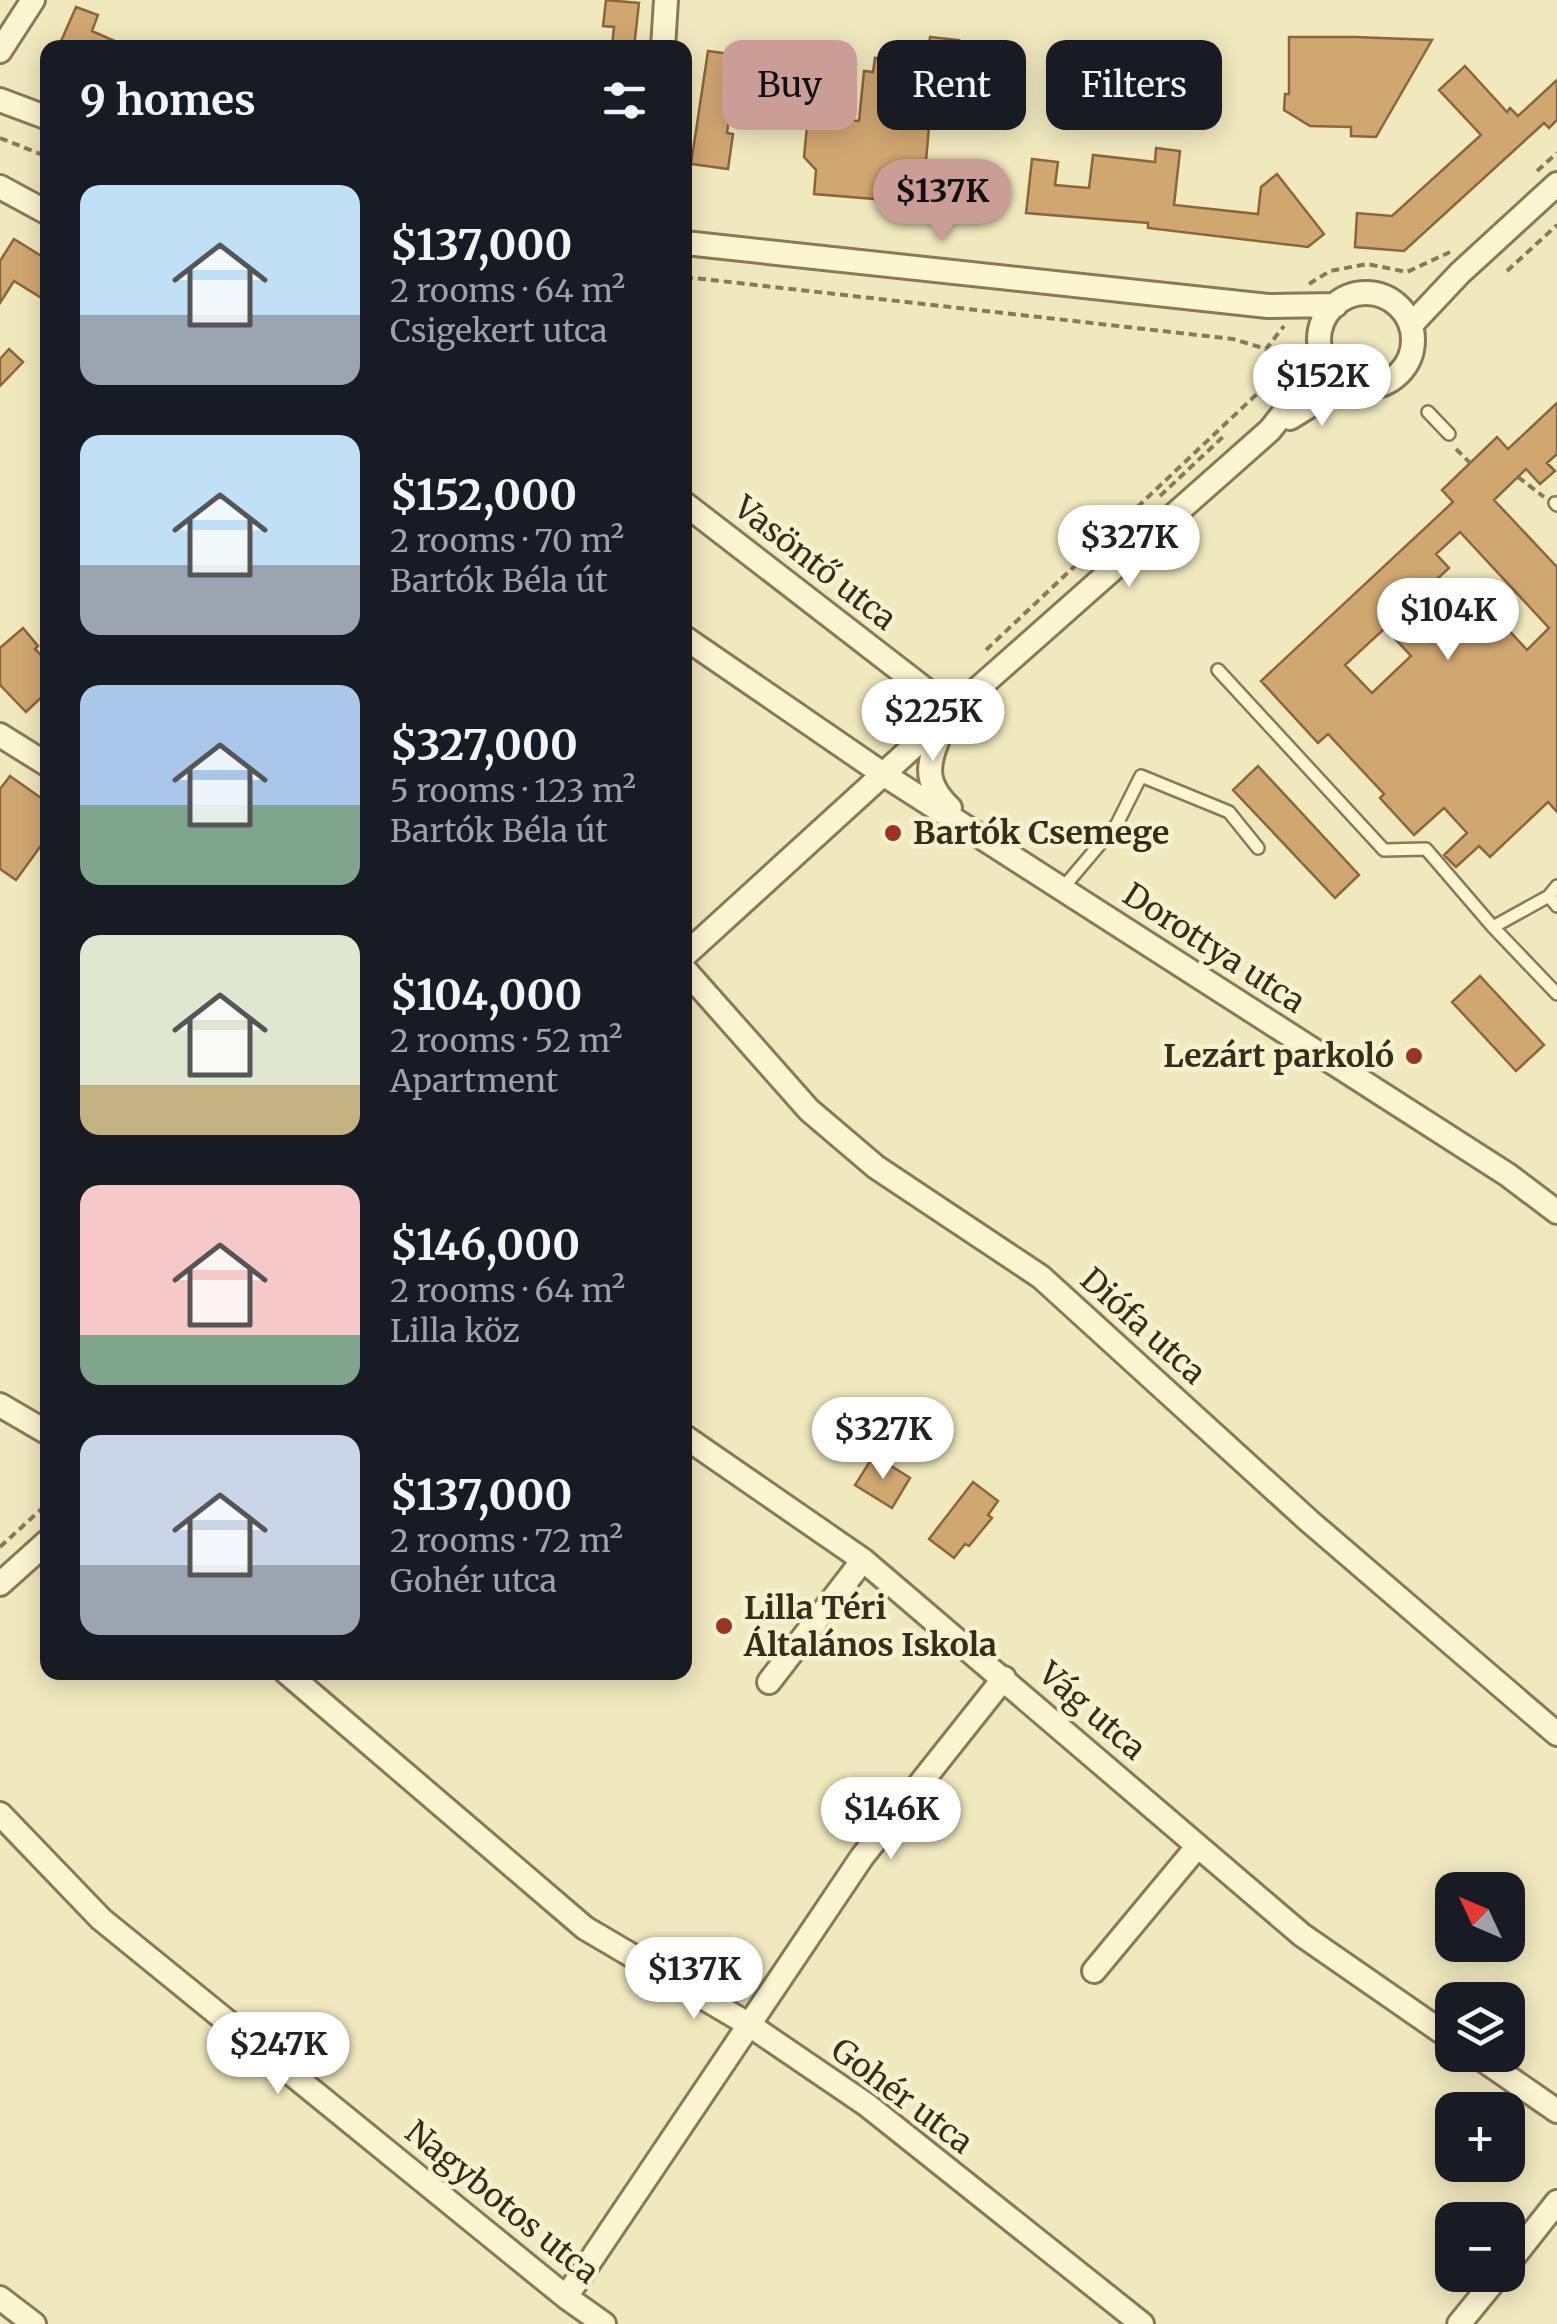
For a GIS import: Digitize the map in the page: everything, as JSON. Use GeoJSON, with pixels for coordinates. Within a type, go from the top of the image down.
{"type":"FeatureCollection","features":[{"type":"Feature","properties":{"kind":"street"},"geometry":{"type":"LineString","coordinates":[[0,51],[33,0]]}},
{"type":"Feature","properties":{"kind":"street"},"geometry":{"type":"LineString","coordinates":[[664,40],[666,0]]}},
{"type":"Feature","properties":{"kind":"street"},"geometry":{"type":"LineString","coordinates":[[0,100],[40,115]]}},
{"type":"Feature","properties":{"kind":"street"},"geometry":{"type":"LineString","coordinates":[[1393,301],[1411,325],[1414,340],[1410,357],[1392,380],[1378,386],[1362,387],[1335,376],[1324,362],[1320,331],[1336,304],[1364,293],[1393,301],[1429,290],[1455,262],[1557,184]]}},
{"type":"Feature","properties":{"kind":"street"},"geometry":{"type":"LineString","coordinates":[[0,187],[40,210]]}},
{"type":"Feature","properties":{"kind":"street"},"geometry":{"type":"LineString","coordinates":[[692,250],[1268,306],[1336,304]]}},
{"type":"Feature","properties":{"kind":"street"},"geometry":{"type":"LineString","coordinates":[[1411,325],[1455,262]]}},
{"type":"Feature","properties":{"kind":"street"},"geometry":{"type":"LineString","coordinates":[[1268,306],[1320,331]]}},
{"type":"Feature","properties":{"kind":"street"},"geometry":{"type":"LineString","coordinates":[[692,949],[950,713],[1270,430],[1302,395],[1324,362]]}},
{"type":"Feature","properties":{"kind":"street"},"geometry":{"type":"LineString","coordinates":[[1270,430],[1347,383]]}},
{"type":"Feature","properties":{"kind":"street","name":"Vasöntő utca"},"geometry":{"type":"LineString","coordinates":[[692,510],[950,713]]}},
{"type":"Feature","properties":{"kind":"street","name":"Dorottya utca"},"geometry":{"type":"LineString","coordinates":[[692,643],[884,774],[1508,1175],[1557,1212]]}},
{"type":"Feature","properties":{"kind":"street"},"geometry":{"type":"LineString","coordinates":[[950,713],[930,762],[930,780],[939,797],[978,834]]}},
{"type":"Feature","properties":{"kind":"street"},"geometry":{"type":"LineString","coordinates":[[0,735],[40,759]]}},
{"type":"Feature","properties":{"kind":"street","name":"Diófa utca"},"geometry":{"type":"LineString","coordinates":[[692,978],[809,1110],[876,1166],[1040,1277],[1309,1521],[1557,1734]]}},
{"type":"Feature","properties":{"kind":"street"},"geometry":{"type":"LineString","coordinates":[[0,1405],[40,1429]]}},
{"type":"Feature","properties":{"kind":"street","name":"Vág utca"},"geometry":{"type":"LineString","coordinates":[[692,1442],[863,1560],[1302,1934],[1435,2027]]}},
{"type":"Feature","properties":{"kind":"street"},"geometry":{"type":"LineString","coordinates":[[0,1584],[40,1548]]}},
{"type":"Feature","properties":{"kind":"street"},"geometry":{"type":"LineString","coordinates":[[769,1682],[863,1560]]}},
{"type":"Feature","properties":{"kind":"street"},"geometry":{"type":"LineString","coordinates":[[566,2297],[862,1856],[1004,1678]]}},
{"type":"Feature","properties":{"kind":"street","name":"Gohér utca"},"geometry":{"type":"LineString","coordinates":[[295,1680],[585,1928],[748,2024],[867,2105],[1142,2324]]}},
{"type":"Feature","properties":{"kind":"street","name":"Nagybotos utca"},"geometry":{"type":"LineString","coordinates":[[0,1814],[102,1919],[604,2324]]}},
{"type":"Feature","properties":{"kind":"street"},"geometry":{"type":"LineString","coordinates":[[1094,1972],[1197,1847]]}},
{"type":"Feature","properties":{"kind":"street"},"geometry":{"type":"LineString","coordinates":[[1501,2072],[1557,2111]]}},
{"type":"Feature","properties":{"kind":"street"},"geometry":{"type":"LineString","coordinates":[[1525,2242],[1557,2202]]}},
{"type":"Feature","properties":{"kind":"street"},"geometry":{"type":"LineString","coordinates":[[1459,2324],[1485,2292]]}},
{"type":"Feature","properties":{"kind":"street"},"geometry":{"type":"LineString","coordinates":[[0,2298],[34,2324]]}},
{"type":"Feature","properties":{"kind":"lane"},"geometry":{"type":"LineString","coordinates":[[1428,412],[1450,434]]}},
{"type":"Feature","properties":{"kind":"lane"},"geometry":{"type":"LineString","coordinates":[[1218,670],[1384,850],[1426,849],[1493,928],[1557,994]]}},
{"type":"Feature","properties":{"kind":"lane"},"geometry":{"type":"LineString","coordinates":[[1062,889],[1118,824],[1141,776],[1229,812],[1258,848]]}},
{"type":"Feature","properties":{"kind":"lane"},"geometry":{"type":"LineString","coordinates":[[1493,928],[1554,896]]}},
{"type":"Feature","properties":{"kind":"path"},"geometry":{"type":"LineString","coordinates":[[0,138],[40,154]]}},
{"type":"Feature","properties":{"kind":"path"},"geometry":{"type":"LineString","coordinates":[[1530,177],[1557,152]]}},
{"type":"Feature","properties":{"kind":"path"},"geometry":{"type":"LineString","coordinates":[[1507,271],[1557,224]]}},
{"type":"Feature","properties":{"kind":"path"},"geometry":{"type":"LineString","coordinates":[[1420,266],[1455,262]]}},
{"type":"Feature","properties":{"kind":"path"},"geometry":{"type":"LineString","coordinates":[[692,278],[1233,340],[1266,350]]}},
{"type":"Feature","properties":{"kind":"path"},"geometry":{"type":"LineString","coordinates":[[980,657],[1274,374]]}},
{"type":"Feature","properties":{"kind":"path"},"geometry":{"type":"LineString","coordinates":[[1160,496],[1225,435]]}},
{"type":"Feature","properties":{"kind":"path"},"geometry":{"type":"LineString","coordinates":[[1456,448],[1470,463]]}},
{"type":"Feature","properties":{"kind":"path"},"geometry":{"type":"LineString","coordinates":[[1518,478],[1526,486]]}},
{"type":"Feature","properties":{"kind":"path"},"geometry":{"type":"LineString","coordinates":[[0,1547],[40,1510]]}},
{"type":"Feature","properties":{"kind":"building"},"geometry":{"type":"Polygon","coordinates":[[[606,0],[639,3],[635,40],[613,40],[614,27],[603,26],[606,0]]]}},
{"type":"Feature","properties":{"kind":"building"},"geometry":{"type":"Polygon","coordinates":[[[76,7],[98,15],[92,31],[112,40],[62,40],[76,7]]]}},
{"type":"Feature","properties":{"kind":"building"},"geometry":{"type":"Polygon","coordinates":[[[1289,37],[1432,40],[1376,137],[1351,136],[1351,127],[1310,126],[1284,110],[1285,94],[1289,94],[1289,37]]]}},
{"type":"Feature","properties":{"kind":"building"},"geometry":{"type":"Polygon","coordinates":[[[708,51],[722,53],[722,130],[733,134],[728,169],[692,164],[708,51]]]}},
{"type":"Feature","properties":{"kind":"building"},"geometry":{"type":"Polygon","coordinates":[[[875,58],[877,130],[929,130],[926,161],[945,163],[944,177],[999,179],[996,209],[814,194],[816,170],[804,157],[807,130],[857,130],[864,71],[873,72],[875,58]]]}},
{"type":"Feature","properties":{"kind":"building"},"geometry":{"type":"Polygon","coordinates":[[[1465,66],[1507,112],[1510,108],[1518,116],[1557,80],[1557,120],[1549,128],[1544,123],[1404,251],[1355,247],[1357,213],[1392,216],[1481,135],[1439,90],[1465,66]]]}},
{"type":"Feature","properties":{"kind":"building"},"geometry":{"type":"Polygon","coordinates":[[[1156,148],[1180,151],[1174,205],[1258,214],[1261,187],[1277,174],[1324,234],[1308,247],[1148,228],[1148,223],[1026,213],[1032,159],[1058,162],[1055,185],[1089,188],[1093,155],[1155,162],[1156,148]]]}},
{"type":"Feature","properties":{"kind":"building"},"geometry":{"type":"Polygon","coordinates":[[[14,239],[40,255],[40,297],[14,281],[0,303],[0,261],[14,239]]]}},
{"type":"Feature","properties":{"kind":"building"},"geometry":{"type":"Polygon","coordinates":[[[9,349],[23,362],[0,386],[0,359],[9,349]]]}},
{"type":"Feature","properties":{"kind":"building"},"geometry":{"type":"Polygon","coordinates":[[[1557,403],[1557,454],[1547,463],[1555,471],[1540,484],[1526,469],[1494,500],[1557,567],[1557,812],[1548,802],[1490,857],[1479,846],[1456,867],[1444,855],[1467,833],[1444,808],[1414,835],[1380,798],[1384,794],[1328,734],[1318,743],[1261,681],[1453,502],[1442,490],[1497,437],[1508,449],[1557,403]],[[1460,532],[1436,554],[1449,568],[1402,612],[1430,642],[1478,597],[1527,650],[1549,628],[1460,532]],[[1385,628],[1345,665],[1372,693],[1411,656],[1385,628]]]}},
{"type":"Feature","properties":{"kind":"building"},"geometry":{"type":"Polygon","coordinates":[[[23,628],[38,646],[35,649],[40,654],[40,699],[26,712],[0,685],[0,648],[23,628]]]}},
{"type":"Feature","properties":{"kind":"building"},"geometry":{"type":"Polygon","coordinates":[[[1258,766],[1359,875],[1335,898],[1233,790],[1258,766]]]}},
{"type":"Feature","properties":{"kind":"building"},"geometry":{"type":"Polygon","coordinates":[[[10,776],[40,797],[40,847],[16,880],[0,869],[0,789],[10,776]]]}},
{"type":"Feature","properties":{"kind":"building"},"geometry":{"type":"Polygon","coordinates":[[[1480,976],[1544,1045],[1516,1071],[1452,1002],[1480,976]]]}},
{"type":"Feature","properties":{"kind":"building"},"geometry":{"type":"Polygon","coordinates":[[[874,1455],[910,1478],[892,1508],[855,1485],[874,1455]]]}},
{"type":"Feature","properties":{"kind":"building"},"geometry":{"type":"Polygon","coordinates":[[[973,1482],[998,1501],[988,1515],[992,1518],[954,1558],[929,1539],[973,1482]]]}},
{"type":"Feature","properties":{"kind":"place","name":"Bartók Csemege"},"geometry":{"type":"Point","coordinates":[893,833]}},
{"type":"Feature","properties":{"kind":"place","name":"Lezárt parkoló"},"geometry":{"type":"Point","coordinates":[1414,1056]}},
{"type":"Feature","properties":{"kind":"place","name":"Lilla Téri Általános Iskola"},"geometry":{"type":"Point","coordinates":[724,1626]}}]}
